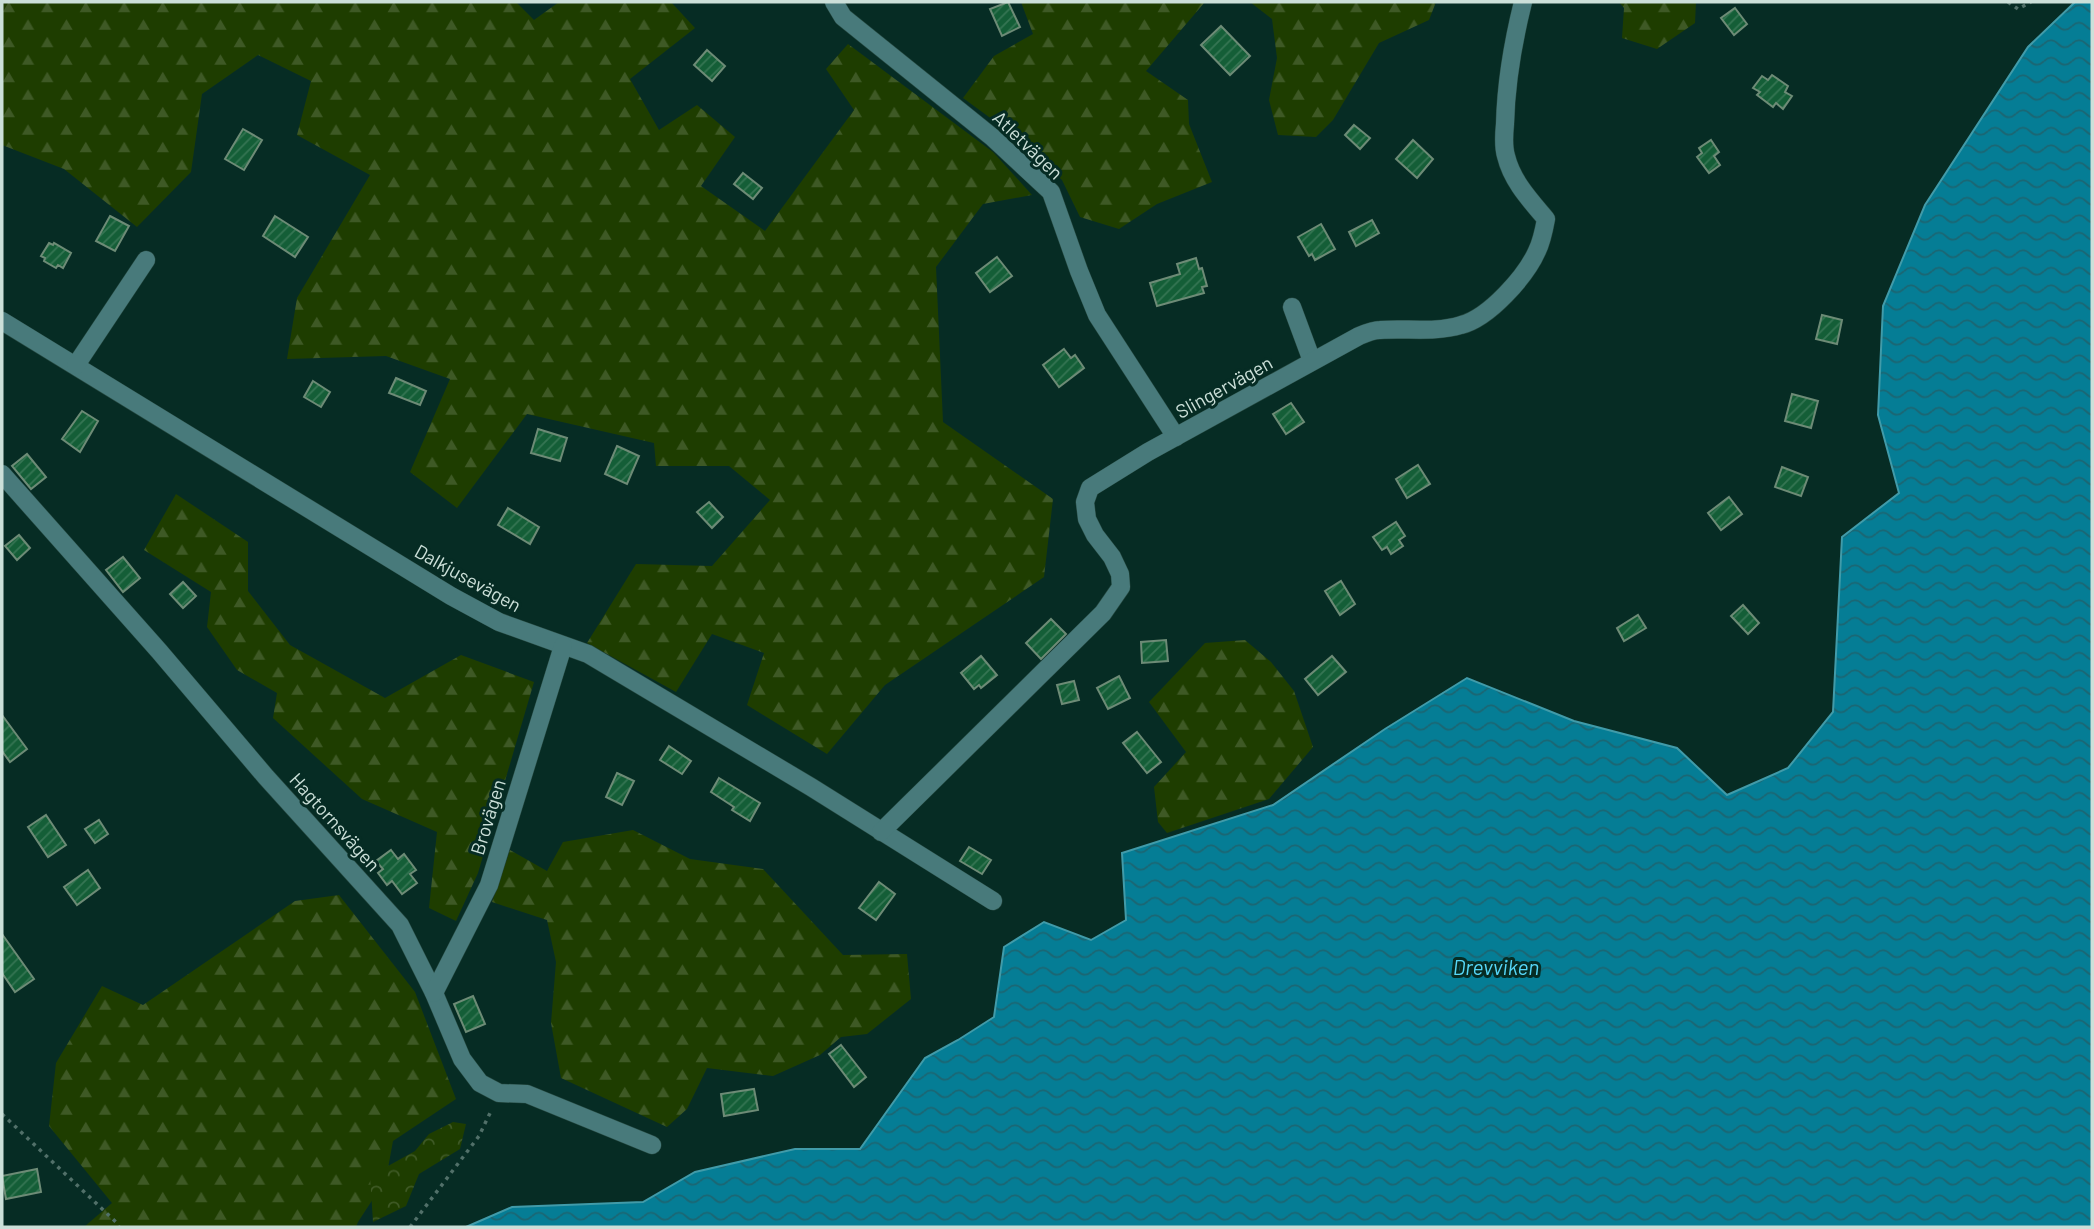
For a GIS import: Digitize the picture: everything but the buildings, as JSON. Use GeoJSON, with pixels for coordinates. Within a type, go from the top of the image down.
{"type":"FeatureCollection","features":[{"type":"Feature","properties":{"kind":"street","name":"Atletvägen"},"geometry":{"type":"LineString","coordinates":[[834,2],[843,17],[992,137],[1051,192],[1097,315],[1176,438]]}},
{"type":"Feature","properties":{"kind":"street","name":"Slingervägen"},"geometry":{"type":"LineString","coordinates":[[881,832],[1103,613],[1122,587],[1112,556],[1095,535],[1087,519],[1085,502],[1090,488],[1359,335],[1378,330],[1436,329],[1463,325],[1485,312],[1502,297],[1537,252],[1546,219],[1519,186],[1506,157],[1504,145],[1513,45],[1523,2]]}},
{"type":"Feature","properties":{"kind":"street"},"geometry":{"type":"LineString","coordinates":[[76,365],[146,260]]}},
{"type":"Feature","properties":{"kind":"street"},"geometry":{"type":"LineString","coordinates":[[1292,307],[1311,361]]}},
{"type":"Feature","properties":{"kind":"street","name":"Dalkjusevägen"},"geometry":{"type":"LineString","coordinates":[[2,321],[451,596],[499,622],[588,654],[811,787],[993,901]]}},
{"type":"Feature","properties":{"kind":"street","name":"Hagtornsvägen"},"geometry":{"type":"LineString","coordinates":[[2,474],[266,777],[400,925],[434,993],[462,1059],[480,1083],[499,1093]]}},
{"type":"Feature","properties":{"kind":"street","name":"Brovägen"},"geometry":{"type":"LineString","coordinates":[[434,993],[489,885],[563,646]]}},
{"type":"Feature","properties":{"kind":"street"},"geometry":{"type":"LineString","coordinates":[[499,1093],[527,1094],[652,1144]]}},
{"type":"Feature","properties":{"kind":"path"},"geometry":{"type":"LineString","coordinates":[[2008,2],[2018,9],[2031,2]]}},
{"type":"Feature","properties":{"kind":"path"},"geometry":{"type":"LineString","coordinates":[[410,1227],[479,1136],[499,1093]]}},
{"type":"Feature","properties":{"kind":"path"},"geometry":{"type":"LineString","coordinates":[[2,1114],[119,1227]]}},
{"type":"Feature","properties":{"kind":"green space"},"geometry":{"type":"Polygon","coordinates":[[[2,2],[516,2],[534,20],[559,2],[671,2],[695,28],[630,79],[659,130],[697,105],[735,137],[701,186],[765,231],[854,110],[826,69],[848,44],[993,152],[1032,195],[983,204],[936,267],[943,422],[1053,499],[1044,577],[885,685],[827,754],[747,705],[764,653],[712,634],[676,692],[587,643],[636,564],[712,566],[770,500],[729,466],[656,466],[654,443],[527,414],[457,508],[410,472],[450,379],[386,356],[287,359],[297,298],[370,175],[297,135],[311,81],[258,55],[202,94],[191,172],[137,227],[64,169],[2,145],[2,2]]]}},
{"type":"Feature","properties":{"kind":"green space"},"geometry":{"type":"Polygon","coordinates":[[[1021,2],[1205,2],[1146,71],[1188,100],[1189,124],[1212,182],[1157,204],[1119,229],[1080,217],[1062,180],[1015,136],[963,98],[994,56],[1033,34],[1021,2]]]}},
{"type":"Feature","properties":{"kind":"green space"},"geometry":{"type":"Polygon","coordinates":[[[1250,2],[1436,2],[1429,20],[1379,43],[1333,120],[1316,137],[1278,135],[1269,100],[1277,58],[1272,19],[1250,2]]]}},
{"type":"Feature","properties":{"kind":"green space"},"geometry":{"type":"Polygon","coordinates":[[[1619,2],[1696,2],[1695,23],[1657,49],[1622,38],[1624,8],[1619,2]]]}},
{"type":"Feature","properties":{"kind":"green space"},"geometry":{"type":"Polygon","coordinates":[[[176,494],[248,542],[248,591],[290,645],[385,698],[461,655],[534,682],[478,873],[456,921],[429,908],[437,832],[362,799],[273,718],[277,693],[237,670],[207,627],[211,592],[144,550],[176,494]]]}},
{"type":"Feature","properties":{"kind":"green space"},"geometry":{"type":"Polygon","coordinates":[[[1245,640],[1271,662],[1294,691],[1313,747],[1269,799],[1167,833],[1158,822],[1154,787],[1186,752],[1149,702],[1205,643],[1245,640]]]}},
{"type":"Feature","properties":{"kind":"green space"},"geometry":{"type":"Polygon","coordinates":[[[633,830],[690,859],[763,869],[843,955],[907,954],[911,999],[867,1034],[841,1037],[820,1055],[773,1076],[707,1068],[687,1109],[667,1127],[561,1078],[551,1023],[556,962],[547,920],[492,902],[510,850],[547,871],[563,842],[633,830]]]}},
{"type":"Feature","properties":{"kind":"green space"},"geometry":{"type":"Polygon","coordinates":[[[339,895],[415,992],[456,1099],[393,1141],[386,1179],[356,1227],[84,1227],[112,1203],[49,1126],[56,1063],[102,986],[143,1005],[295,901],[339,895]]]}},
{"type":"Feature","properties":{"kind":"green space"},"geometry":{"type":"Polygon","coordinates":[[[453,1122],[466,1124],[460,1149],[419,1174],[406,1206],[373,1222],[370,1176],[415,1151],[429,1134],[453,1122]]]}},
{"type":"Feature","properties":{"kind":"water","name":"Drevviken"},"geometry":{"type":"Polygon","coordinates":[[[2075,2],[2092,2],[2092,1227],[466,1227],[512,1207],[643,1202],[695,1172],[795,1149],[860,1149],[925,1058],[994,1017],[1004,947],[1044,922],[1091,940],[1126,920],[1122,853],[1273,805],[1385,729],[1467,678],[1574,721],[1677,748],[1727,795],[1788,768],[1833,712],[1842,537],[1899,493],[1878,415],[1883,306],[1925,205],[2028,47],[2075,2]]]}}]}
